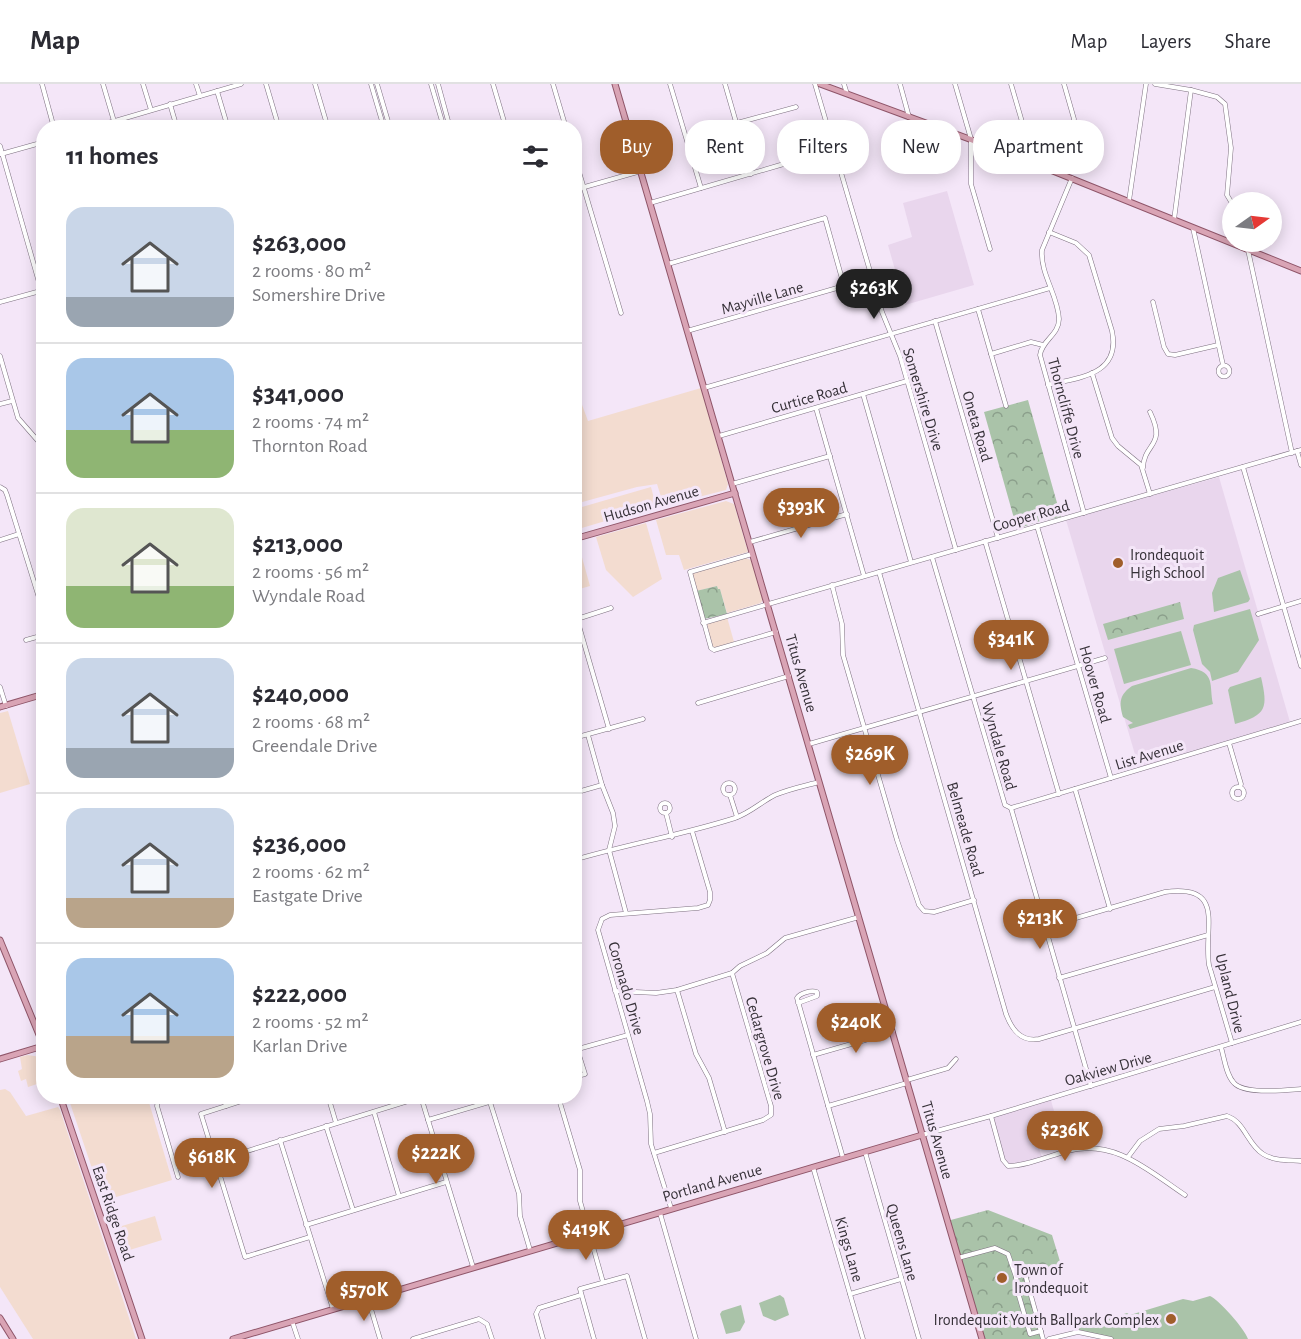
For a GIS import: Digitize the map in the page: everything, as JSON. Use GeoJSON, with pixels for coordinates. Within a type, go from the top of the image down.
{"type":"FeatureCollection","features":[{"type":"Feature","properties":{"kind":"main road","name":"Titus Avenue"},"geometry":{"type":"LineString","coordinates":[[615,84],[626,120]]}},
{"type":"Feature","properties":{"kind":"main road"},"geometry":{"type":"LineString","coordinates":[[820,84],[971,140]]}},
{"type":"Feature","properties":{"kind":"main road","name":"Titus Avenue"},"geometry":{"type":"LineString","coordinates":[[642,174],[982,1339]]}},
{"type":"Feature","properties":{"kind":"main road"},"geometry":{"type":"LineString","coordinates":[[1061,174],[1222,240]]}},
{"type":"Feature","properties":{"kind":"main road"},"geometry":{"type":"LineString","coordinates":[[1253,252],[1301,271]]}},
{"type":"Feature","properties":{"kind":"main road","name":"Hudson Avenue"},"geometry":{"type":"LineString","coordinates":[[582,537],[735,493]]}},
{"type":"Feature","properties":{"kind":"main road"},"geometry":{"type":"LineString","coordinates":[[3,706],[36,696]]}},
{"type":"Feature","properties":{"kind":"main road"},"geometry":{"type":"LineString","coordinates":[[0,940],[3,954],[36,1030]]}},
{"type":"Feature","properties":{"kind":"main road"},"geometry":{"type":"LineString","coordinates":[[0,1059],[36,1048]]}},
{"type":"Feature","properties":{"kind":"main road","name":"East Ridge Road"},"geometry":{"type":"LineString","coordinates":[[63,1104],[142,1339]]}},
{"type":"Feature","properties":{"kind":"main road","name":"Portland Avenue"},"geometry":{"type":"LineString","coordinates":[[233,1339],[922,1135]]}},
{"type":"Feature","properties":{"kind":"main road"},"geometry":{"type":"LineString","coordinates":[[0,1318],[13,1339]]}},
{"type":"Feature","properties":{"kind":"street"},"geometry":{"type":"LineString","coordinates":[[42,84],[52,120]]}},
{"type":"Feature","properties":{"kind":"street"},"geometry":{"type":"LineString","coordinates":[[103,84],[114,120]]}},
{"type":"Feature","properties":{"kind":"street"},"geometry":{"type":"LineString","coordinates":[[143,84],[151,110]]}},
{"type":"Feature","properties":{"kind":"street"},"geometry":{"type":"LineString","coordinates":[[196,84],[200,96]]}},
{"type":"Feature","properties":{"kind":"street"},"geometry":{"type":"LineString","coordinates":[[117,120],[241,84]]}},
{"type":"Feature","properties":{"kind":"street"},"geometry":{"type":"LineString","coordinates":[[266,84],[277,120]]}},
{"type":"Feature","properties":{"kind":"street"},"geometry":{"type":"LineString","coordinates":[[315,84],[326,120]]}},
{"type":"Feature","properties":{"kind":"street"},"geometry":{"type":"LineString","coordinates":[[371,84],[382,120]]}},
{"type":"Feature","properties":{"kind":"street"},"geometry":{"type":"LineString","coordinates":[[377,84],[388,120]]}},
{"type":"Feature","properties":{"kind":"street"},"geometry":{"type":"LineString","coordinates":[[431,84],[441,120]]}},
{"type":"Feature","properties":{"kind":"street"},"geometry":{"type":"LineString","coordinates":[[438,84],[447,120]]}},
{"type":"Feature","properties":{"kind":"street"},"geometry":{"type":"LineString","coordinates":[[493,84],[504,120]]}},
{"type":"Feature","properties":{"kind":"street"},"geometry":{"type":"LineString","coordinates":[[554,84],[564,120]]}},
{"type":"Feature","properties":{"kind":"street"},"geometry":{"type":"LineString","coordinates":[[670,84],[701,188]]}},
{"type":"Feature","properties":{"kind":"street"},"geometry":{"type":"LineString","coordinates":[[725,84],[736,120]]}},
{"type":"Feature","properties":{"kind":"street","name":"Somershire Drive"},"geometry":{"type":"LineString","coordinates":[[815,84],[825,120]]}},
{"type":"Feature","properties":{"kind":"street"},"geometry":{"type":"LineString","coordinates":[[844,84],[847,94]]}},
{"type":"Feature","properties":{"kind":"street"},"geometry":{"type":"LineString","coordinates":[[900,84],[909,117]]}},
{"type":"Feature","properties":{"kind":"street"},"geometry":{"type":"LineString","coordinates":[[955,84],[971,140],[970,179],[990,249]]}},
{"type":"Feature","properties":{"kind":"street"},"geometry":{"type":"LineString","coordinates":[[1011,84],[1021,120]]}},
{"type":"Feature","properties":{"kind":"street","name":"Thorncliffe Drive"},"geometry":{"type":"LineString","coordinates":[[1064,84],[1074,119],[1068,177],[1041,255],[1058,314],[1058,325],[1043,345],[1040,356],[1084,513]]}},
{"type":"Feature","properties":{"kind":"street"},"geometry":{"type":"LineString","coordinates":[[1129,201],[1146,84]]}},
{"type":"Feature","properties":{"kind":"street"},"geometry":{"type":"LineString","coordinates":[[1155,84],[1217,97],[1224,104],[1231,148],[1227,192]]}},
{"type":"Feature","properties":{"kind":"street"},"geometry":{"type":"LineString","coordinates":[[1174,220],[1191,90]]}},
{"type":"Feature","properties":{"kind":"street"},"geometry":{"type":"LineString","coordinates":[[217,91],[226,120]]}},
{"type":"Feature","properties":{"kind":"street"},"geometry":{"type":"LineString","coordinates":[[170,104],[175,120]]}},
{"type":"Feature","properties":{"kind":"street"},"geometry":{"type":"LineString","coordinates":[[748,120],[796,107]]}},
{"type":"Feature","properties":{"kind":"street"},"geometry":{"type":"LineString","coordinates":[[1,154],[36,143]]}},
{"type":"Feature","properties":{"kind":"street"},"geometry":{"type":"LineString","coordinates":[[0,146],[36,270]]}},
{"type":"Feature","properties":{"kind":"street"},"geometry":{"type":"LineString","coordinates":[[584,187],[630,174]]}},
{"type":"Feature","properties":{"kind":"street"},"geometry":{"type":"LineString","coordinates":[[650,203],[751,174]]}},
{"type":"Feature","properties":{"kind":"street","name":"Somershire Drive"},"geometry":{"type":"LineString","coordinates":[[841,174],[882,312],[907,381],[956,550]]}},
{"type":"Feature","properties":{"kind":"street"},"geometry":{"type":"LineString","coordinates":[[582,181],[621,313]]}},
{"type":"Feature","properties":{"kind":"street","name":"Mayville Lane"},"geometry":{"type":"LineString","coordinates":[[668,264],[825,218],[844,286],[687,331]]}},
{"type":"Feature","properties":{"kind":"street"},"geometry":{"type":"LineString","coordinates":[[1193,228],[1223,365]]}},
{"type":"Feature","properties":{"kind":"street"},"geometry":{"type":"LineString","coordinates":[[1048,385],[1103,368],[1109,361],[1114,344],[1094,266],[1089,255],[1081,246],[1049,232]]}},
{"type":"Feature","properties":{"kind":"street"},"geometry":{"type":"LineString","coordinates":[[1250,252],[1301,465]]}},
{"type":"Feature","properties":{"kind":"street"},"geometry":{"type":"LineString","coordinates":[[704,388],[1050,288]]}},
{"type":"Feature","properties":{"kind":"street"},"geometry":{"type":"LineString","coordinates":[[0,302],[36,292]]}},
{"type":"Feature","properties":{"kind":"street"},"geometry":{"type":"LineString","coordinates":[[1154,302],[1164,347],[1168,354],[1175,355],[1218,345]]}},
{"type":"Feature","properties":{"kind":"street"},"geometry":{"type":"LineString","coordinates":[[978,309],[1006,406]]}},
{"type":"Feature","properties":{"kind":"street","name":"Oneta Road"},"geometry":{"type":"LineString","coordinates":[[935,321],[998,538]]}},
{"type":"Feature","properties":{"kind":"street"},"geometry":{"type":"LineString","coordinates":[[991,354],[1031,342],[1043,345]]}},
{"type":"Feature","properties":{"kind":"street"},"geometry":{"type":"LineString","coordinates":[[0,356],[12,401],[21,423],[36,437]]}},
{"type":"Feature","properties":{"kind":"street"},"geometry":{"type":"LineString","coordinates":[[1092,373],[1112,438],[1118,446],[1135,458],[1143,469],[1150,494]]}},
{"type":"Feature","properties":{"kind":"street","name":"Curtice Road"},"geometry":{"type":"LineString","coordinates":[[719,436],[907,381]]}},
{"type":"Feature","properties":{"kind":"street"},"geometry":{"type":"LineString","coordinates":[[863,394],[911,562]]}},
{"type":"Feature","properties":{"kind":"street"},"geometry":{"type":"LineString","coordinates":[[0,404],[12,401]]}},
{"type":"Feature","properties":{"kind":"street"},"geometry":{"type":"LineString","coordinates":[[816,408],[864,576]]}},
{"type":"Feature","properties":{"kind":"street"},"geometry":{"type":"LineString","coordinates":[[1143,469],[1144,459],[1155,444],[1157,436],[1156,426],[1150,412]]}},
{"type":"Feature","properties":{"kind":"street","name":"Cooper Road"},"geometry":{"type":"LineString","coordinates":[[703,622],[1297,451]]}},
{"type":"Feature","properties":{"kind":"street"},"geometry":{"type":"LineString","coordinates":[[732,484],[830,456]]}},
{"type":"Feature","properties":{"kind":"street"},"geometry":{"type":"LineString","coordinates":[[1243,467],[1301,666]]}},
{"type":"Feature","properties":{"kind":"street"},"geometry":{"type":"LineString","coordinates":[[0,487],[8,495],[36,588]]}},
{"type":"Feature","properties":{"kind":"street"},"geometry":{"type":"LineString","coordinates":[[750,542],[847,514]]}},
{"type":"Feature","properties":{"kind":"street","name":"Hoover Road"},"geometry":{"type":"LineString","coordinates":[[1037,526],[1112,778]]}},
{"type":"Feature","properties":{"kind":"street"},"geometry":{"type":"LineString","coordinates":[[0,540],[19,534]]}},
{"type":"Feature","properties":{"kind":"street"},"geometry":{"type":"LineString","coordinates":[[985,541],[1059,794]]}},
{"type":"Feature","properties":{"kind":"street"},"geometry":{"type":"LineString","coordinates":[[753,554],[690,572],[703,622],[712,650],[776,632]]}},
{"type":"Feature","properties":{"kind":"street","name":"Wyndale Road"},"geometry":{"type":"LineString","coordinates":[[932,556],[1005,805],[1011,808],[1091,1086]]}},
{"type":"Feature","properties":{"kind":"street","name":"Belmeade Road"},"geometry":{"type":"LineString","coordinates":[[879,572],[1006,1014],[1016,1032],[1024,1038],[1036,1040],[1074,1028]]}},
{"type":"Feature","properties":{"kind":"street"},"geometry":{"type":"LineString","coordinates":[[832,585],[842,624],[843,655],[919,905],[924,911],[934,912],[974,900]]}},
{"type":"Feature","properties":{"kind":"street"},"geometry":{"type":"LineString","coordinates":[[1258,614],[1301,601]]}},
{"type":"Feature","properties":{"kind":"street"},"geometry":{"type":"LineString","coordinates":[[582,617],[611,608]]}},
{"type":"Feature","properties":{"kind":"street"},"geometry":{"type":"LineString","coordinates":[[26,640],[36,637]]}},
{"type":"Feature","properties":{"kind":"street"},"geometry":{"type":"LineString","coordinates":[[582,639],[609,729]]}},
{"type":"Feature","properties":{"kind":"street"},"geometry":{"type":"LineString","coordinates":[[809,744],[1105,658]]}},
{"type":"Feature","properties":{"kind":"street"},"geometry":{"type":"LineString","coordinates":[[698,703],[789,676]]}},
{"type":"Feature","properties":{"kind":"street"},"geometry":{"type":"LineString","coordinates":[[0,687],[3,706]]}},
{"type":"Feature","properties":{"kind":"street"},"geometry":{"type":"LineString","coordinates":[[582,736],[643,719]]}},
{"type":"Feature","properties":{"kind":"street","name":"List Avenue"},"geometry":{"type":"LineString","coordinates":[[1011,808],[1301,721]]}},
{"type":"Feature","properties":{"kind":"street"},"geometry":{"type":"LineString","coordinates":[[588,735],[614,819],[614,832],[609,850],[626,913]]}},
{"type":"Feature","properties":{"kind":"street"},"geometry":{"type":"LineString","coordinates":[[1229,743],[1240,787]]}},
{"type":"Feature","properties":{"kind":"street"},"geometry":{"type":"LineString","coordinates":[[582,858],[672,837],[737,817],[753,810],[775,795],[820,782]]}},
{"type":"Feature","properties":{"kind":"street"},"geometry":{"type":"LineString","coordinates":[[582,791],[602,785]]}},
{"type":"Feature","properties":{"kind":"street"},"geometry":{"type":"LineString","coordinates":[[1075,789],[1110,909]]}},
{"type":"Feature","properties":{"kind":"street"},"geometry":{"type":"LineString","coordinates":[[730,795],[737,817]]}},
{"type":"Feature","properties":{"kind":"street"},"geometry":{"type":"LineString","coordinates":[[666,813],[672,837]]}},
{"type":"Feature","properties":{"kind":"street","name":"Coronado Drive"},"geometry":{"type":"LineString","coordinates":[[671,1208],[649,1132],[650,1111],[598,930],[600,922],[607,916],[698,908],[708,905],[710,892],[692,831]]}},
{"type":"Feature","properties":{"kind":"street","name":"Upland Drive"},"geometry":{"type":"LineString","coordinates":[[1045,927],[1165,892],[1193,893],[1203,898],[1210,918],[1208,960],[1232,1043]]}},
{"type":"Feature","properties":{"kind":"street"},"geometry":{"type":"LineString","coordinates":[[615,991],[657,993],[677,990],[732,973],[740,966],[767,953],[785,938],[859,917]]}},
{"type":"Feature","properties":{"kind":"street"},"geometry":{"type":"LineString","coordinates":[[1059,978],[1208,935]]}},
{"type":"Feature","properties":{"kind":"street","name":"Cedargrove Drive"},"geometry":{"type":"LineString","coordinates":[[654,1153],[766,1119],[771,1112],[732,973]]}},
{"type":"Feature","properties":{"kind":"street"},"geometry":{"type":"LineString","coordinates":[[1074,1028],[1215,987]]}},
{"type":"Feature","properties":{"kind":"street"},"geometry":{"type":"LineString","coordinates":[[677,990],[696,1054],[709,1078],[725,1131]]}},
{"type":"Feature","properties":{"kind":"street"},"geometry":{"type":"LineString","coordinates":[[798,1003],[815,998],[818,996],[817,992],[814,990],[798,996],[798,1003],[843,1158]]}},
{"type":"Feature","properties":{"kind":"street","name":"Oakview Drive"},"geometry":{"type":"LineString","coordinates":[[922,1135],[1301,1022]]}},
{"type":"Feature","properties":{"kind":"street"},"geometry":{"type":"LineString","coordinates":[[813,1055],[892,1032]]}},
{"type":"Feature","properties":{"kind":"street"},"geometry":{"type":"LineString","coordinates":[[582,1048],[628,1035]]}},
{"type":"Feature","properties":{"kind":"street"},"geometry":{"type":"LineString","coordinates":[[1221,1047],[1232,1081],[1239,1087],[1275,1091],[1301,1089]]}},
{"type":"Feature","properties":{"kind":"street"},"geometry":{"type":"LineString","coordinates":[[828,1106],[948,1068],[956,1059]]}},
{"type":"Feature","properties":{"kind":"street"},"geometry":{"type":"LineString","coordinates":[[157,1104],[178,1177]]}},
{"type":"Feature","properties":{"kind":"street"},"geometry":{"type":"LineString","coordinates":[[232,1104],[201,1114],[245,1257],[310,1237]]}},
{"type":"Feature","properties":{"kind":"street"},"geometry":{"type":"LineString","coordinates":[[330,1104],[336,1123]]}},
{"type":"Feature","properties":{"kind":"street"},"geometry":{"type":"LineString","coordinates":[[215,1161],[399,1104]]}},
{"type":"Feature","properties":{"kind":"street"},"geometry":{"type":"LineString","coordinates":[[423,1104],[473,1267]]}},
{"type":"Feature","properties":{"kind":"street"},"geometry":{"type":"LineString","coordinates":[[428,1120],[483,1104]]}},
{"type":"Feature","properties":{"kind":"street"},"geometry":{"type":"LineString","coordinates":[[491,1104],[519,1194],[520,1216],[530,1251]]}},
{"type":"Feature","properties":{"kind":"street"},"geometry":{"type":"LineString","coordinates":[[560,1104],[580,1170],[580,1201],[603,1282]]}},
{"type":"Feature","properties":{"kind":"street"},"geometry":{"type":"LineString","coordinates":[[374,1112],[399,1196]]}},
{"type":"Feature","properties":{"kind":"street"},"geometry":{"type":"LineString","coordinates":[[991,1116],[1003,1160],[1008,1166],[1083,1148],[1102,1148],[1128,1157],[1185,1195]]}},
{"type":"Feature","properties":{"kind":"street"},"geometry":{"type":"LineString","coordinates":[[1128,1157],[1140,1141],[1159,1129],[1227,1116],[1238,1122],[1253,1145],[1264,1155],[1301,1161]]}},
{"type":"Feature","properties":{"kind":"street"},"geometry":{"type":"LineString","coordinates":[[326,1126],[353,1210]]}},
{"type":"Feature","properties":{"kind":"street"},"geometry":{"type":"LineString","coordinates":[[280,1140],[333,1309]]}},
{"type":"Feature","properties":{"kind":"street","name":"Queens Lane"},"geometry":{"type":"LineString","coordinates":[[865,1151],[920,1339]]}},
{"type":"Feature","properties":{"kind":"street","name":"Kings Lane"},"geometry":{"type":"LineString","coordinates":[[813,1167],[863,1339]]}},
{"type":"Feature","properties":{"kind":"street"},"geometry":{"type":"LineString","coordinates":[[306,1225],[446,1182]]}},
{"type":"Feature","properties":{"kind":"street"},"geometry":{"type":"LineString","coordinates":[[659,1212],[696,1339]]}},
{"type":"Feature","properties":{"kind":"street"},"geometry":{"type":"LineString","coordinates":[[958,1258],[995,1248],[1010,1257],[1030,1334],[1041,1331]]}},
{"type":"Feature","properties":{"kind":"street"},"geometry":{"type":"LineString","coordinates":[[1016,1276],[1025,1274],[1043,1339]]}},
{"type":"Feature","properties":{"kind":"street"},"geometry":{"type":"LineString","coordinates":[[594,1339],[580,1289],[627,1276],[645,1339]]}},
{"type":"Feature","properties":{"kind":"street"},"geometry":{"type":"LineString","coordinates":[[850,1294],[901,1279]]}},
{"type":"Feature","properties":{"kind":"street"},"geometry":{"type":"LineString","coordinates":[[543,1339],[536,1314],[539,1308],[581,1294]]}},
{"type":"Feature","properties":{"kind":"street"},"geometry":{"type":"LineString","coordinates":[[368,1299],[380,1339]]}},
{"type":"Feature","properties":{"kind":"street"},"geometry":{"type":"LineString","coordinates":[[413,1339],[478,1319],[487,1324],[492,1339]]}},
{"type":"Feature","properties":{"kind":"street"},"geometry":{"type":"LineString","coordinates":[[292,1322],[298,1339]]}},
{"type":"Feature","properties":{"kind":"street"},"geometry":{"type":"LineString","coordinates":[[1049,1339],[1076,1332],[1111,1339]]}},
{"type":"Feature","properties":{"kind":"shaded area"},"geometry":{"type":"Polygon","coordinates":[[[947,191],[974,285],[905,305],[888,245],[912,237],[903,203],[947,191]]]}},
{"type":"Feature","properties":{"kind":"shaded area"},"geometry":{"type":"Polygon","coordinates":[[[701,388],[728,484],[726,490],[671,504],[663,503],[657,484],[582,502],[582,405],[588,421],[701,388]]]}},
{"type":"Feature","properties":{"kind":"shaded area"},"geometry":{"type":"Polygon","coordinates":[[[1219,477],[1290,722],[1139,768],[1066,520],[1219,477]]]}},
{"type":"Feature","properties":{"kind":"shaded area"},"geometry":{"type":"Polygon","coordinates":[[[651,487],[656,506],[582,528],[582,507],[651,487]]]}},
{"type":"Feature","properties":{"kind":"shaded area"},"geometry":{"type":"Polygon","coordinates":[[[726,501],[734,504],[748,552],[684,570],[679,555],[666,555],[656,520],[726,501]]]}},
{"type":"Feature","properties":{"kind":"shaded area"},"geometry":{"type":"Polygon","coordinates":[[[646,523],[662,579],[633,597],[606,570],[596,537],[646,523]]]}},
{"type":"Feature","properties":{"kind":"shaded area"},"geometry":{"type":"Polygon","coordinates":[[[582,557],[590,586],[582,588],[582,557]]]}},
{"type":"Feature","properties":{"kind":"shaded area"},"geometry":{"type":"Polygon","coordinates":[[[746,558],[751,560],[763,599],[761,603],[727,613],[717,586],[696,591],[691,574],[694,572],[746,558]]]}},
{"type":"Feature","properties":{"kind":"shaded area"},"geometry":{"type":"Polygon","coordinates":[[[727,617],[734,642],[715,648],[712,646],[707,623],[727,617]]]}},
{"type":"Feature","properties":{"kind":"shaded area"},"geometry":{"type":"Polygon","coordinates":[[[8,711],[30,784],[0,793],[0,713],[8,711]]]}},
{"type":"Feature","properties":{"kind":"shaded area"},"geometry":{"type":"Polygon","coordinates":[[[36,1056],[36,1084],[28,1087],[26,1079],[21,1081],[18,1071],[22,1069],[20,1057],[36,1056]]]}},
{"type":"Feature","properties":{"kind":"shaded area"},"geometry":{"type":"Polygon","coordinates":[[[5,1089],[10,1092],[26,1116],[58,1107],[60,1110],[136,1339],[33,1339],[0,1287],[0,1090],[5,1089]]]}},
{"type":"Feature","properties":{"kind":"shaded area"},"geometry":{"type":"Polygon","coordinates":[[[1050,1097],[1058,1125],[1034,1132],[1042,1158],[1012,1166],[1007,1165],[991,1116],[1050,1097]]]}},
{"type":"Feature","properties":{"kind":"shaded area"},"geometry":{"type":"Polygon","coordinates":[[[70,1104],[149,1104],[172,1180],[103,1201],[70,1104]]]}},
{"type":"Feature","properties":{"kind":"shaded area"},"geometry":{"type":"Polygon","coordinates":[[[155,1216],[162,1240],[120,1253],[112,1229],[155,1216]]]}},
{"type":"Feature","properties":{"kind":"green space"},"geometry":{"type":"Polygon","coordinates":[[[1028,400],[1061,517],[1017,529],[984,412],[1028,400]]]}},
{"type":"Feature","properties":{"kind":"green space"},"geometry":{"type":"Polygon","coordinates":[[[1240,570],[1250,599],[1248,602],[1214,612],[1212,593],[1218,578],[1240,570]]]}},
{"type":"Feature","properties":{"kind":"green space"},"geometry":{"type":"Polygon","coordinates":[[[717,586],[720,589],[727,614],[704,619],[696,591],[717,586]]]}},
{"type":"Feature","properties":{"kind":"green space"},"geometry":{"type":"Polygon","coordinates":[[[1180,602],[1184,619],[1108,640],[1103,624],[1180,602]]]}},
{"type":"Feature","properties":{"kind":"green space"},"geometry":{"type":"Polygon","coordinates":[[[1250,609],[1259,640],[1238,672],[1212,681],[1210,672],[1202,664],[1193,630],[1194,625],[1250,609]]]}},
{"type":"Feature","properties":{"kind":"green space"},"geometry":{"type":"Polygon","coordinates":[[[1181,631],[1191,665],[1124,684],[1114,649],[1181,631]]]}},
{"type":"Feature","properties":{"kind":"green space"},"geometry":{"type":"Polygon","coordinates":[[[1191,668],[1208,676],[1213,704],[1130,729],[1128,725],[1133,723],[1123,717],[1121,708],[1122,696],[1128,689],[1191,668]]]}},
{"type":"Feature","properties":{"kind":"green space"},"geometry":{"type":"Polygon","coordinates":[[[1261,677],[1264,696],[1263,709],[1254,717],[1235,724],[1228,690],[1230,687],[1261,677]]]}},
{"type":"Feature","properties":{"kind":"green space"},"geometry":{"type":"Polygon","coordinates":[[[988,1210],[1052,1235],[1062,1268],[1027,1279],[1044,1339],[982,1339],[947,1221],[988,1210]]]}},
{"type":"Feature","properties":{"kind":"green space"},"geometry":{"type":"Polygon","coordinates":[[[780,1295],[784,1298],[789,1315],[775,1321],[763,1316],[759,1303],[780,1295]]]}},
{"type":"Feature","properties":{"kind":"green space","name":"Irondequoit Youth Ballpark Complex"},"geometry":{"type":"Polygon","coordinates":[[[1210,1296],[1231,1315],[1248,1339],[1111,1339],[1077,1332],[1077,1329],[1127,1313],[1130,1315],[1183,1299],[1193,1301],[1210,1296]]]}},
{"type":"Feature","properties":{"kind":"green space"},"geometry":{"type":"Polygon","coordinates":[[[741,1305],[745,1322],[740,1331],[726,1334],[720,1314],[722,1311],[741,1305]]]}},
{"type":"Feature","properties":{"kind":"place","name":"Irondequoit High School"},"geometry":{"type":"Point","coordinates":[1118,563]}},
{"type":"Feature","properties":{"kind":"place","name":"Town of Irondequoit"},"geometry":{"type":"Point","coordinates":[1002,1278]}},
{"type":"Feature","properties":{"kind":"place","name":"Irondequoit Youth Ballpark Complex"},"geometry":{"type":"Point","coordinates":[1171,1319]}}]}
